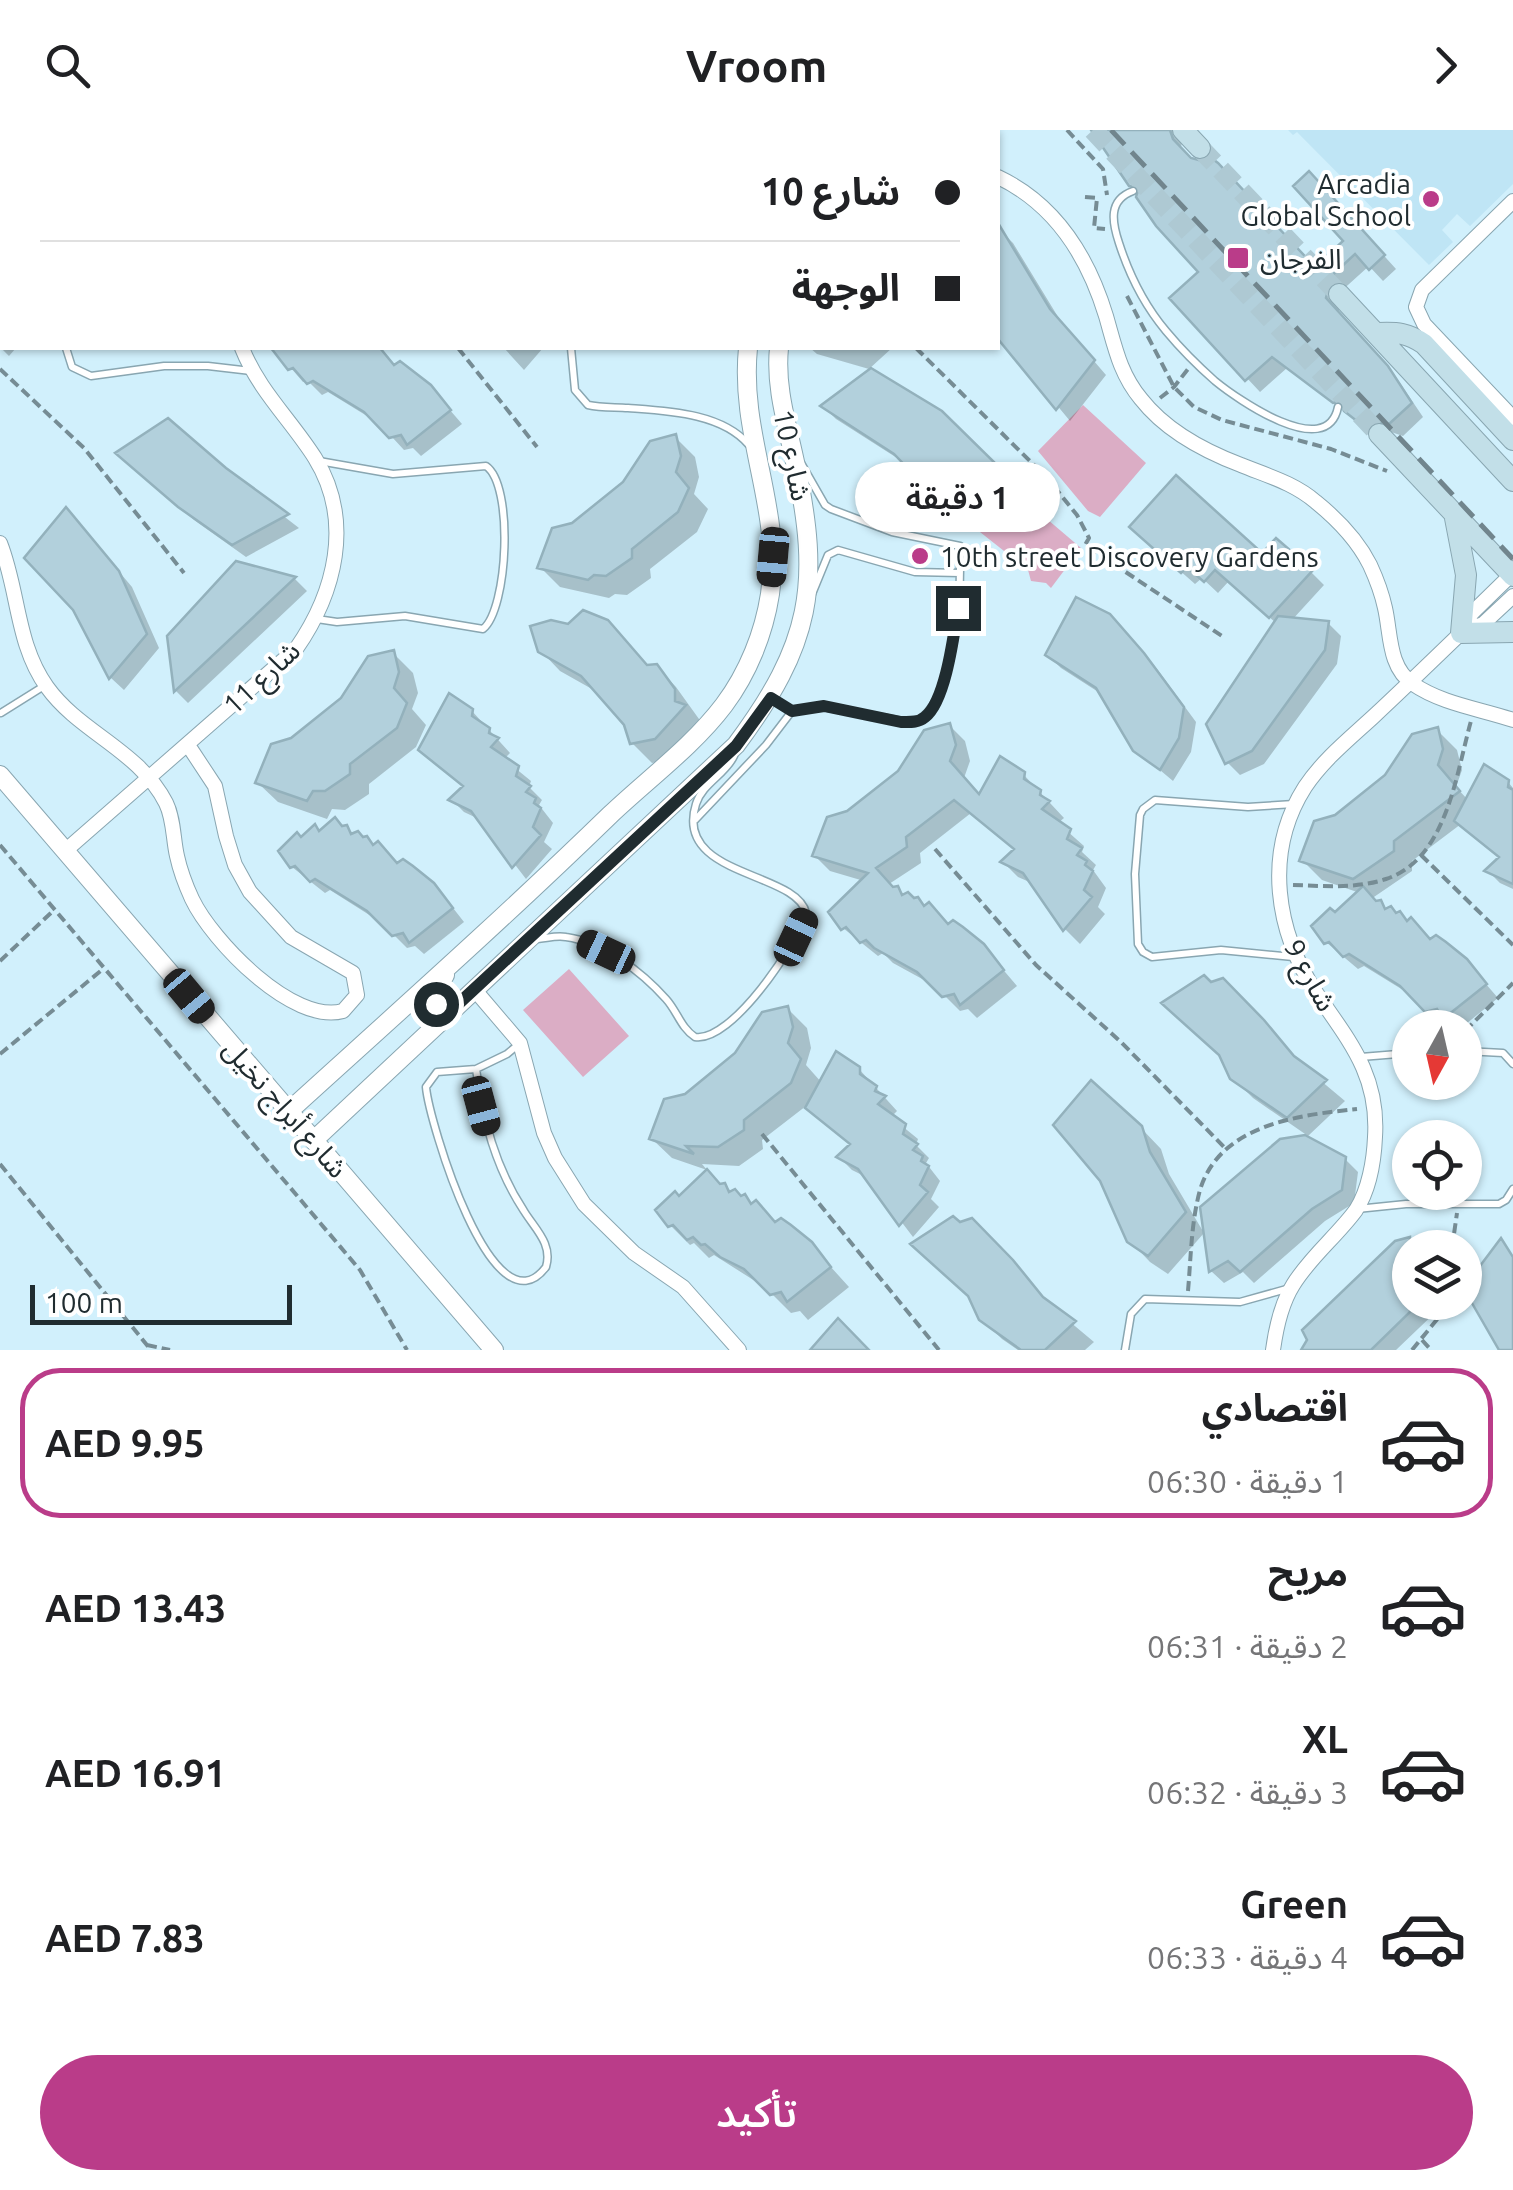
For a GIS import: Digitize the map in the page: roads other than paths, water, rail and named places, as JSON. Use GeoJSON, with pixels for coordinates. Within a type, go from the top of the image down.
{"type":"FeatureCollection","features":[{"type":"Feature","properties":{"kind":"main road"},"geometry":{"type":"LineString","coordinates":[[1183,130],[1200,148]]}},
{"type":"Feature","properties":{"kind":"main road"},"geometry":{"type":"LineString","coordinates":[[1339,294],[1513,481]]}},
{"type":"Feature","properties":{"kind":"main road"},"geometry":{"type":"LineString","coordinates":[[1378,334],[1411,335],[1424,344],[1513,440]]}},
{"type":"Feature","properties":{"kind":"main road"},"geometry":{"type":"LineString","coordinates":[[1379,434],[1512,574]]}},
{"type":"Feature","properties":{"kind":"main road"},"geometry":{"type":"LineString","coordinates":[[1454,513],[1466,575],[1461,633],[1513,632]]}},
{"type":"Feature","properties":{"kind":"street"},"geometry":{"type":"LineString","coordinates":[[1000,177],[1039,203],[1068,235],[1097,290],[1124,375],[1148,407],[1198,446],[1296,487],[1344,529],[1369,565],[1386,612],[1391,650],[1410,683],[1513,720]]}},
{"type":"Feature","properties":{"kind":"street"},"geometry":{"type":"LineString","coordinates":[[1513,201],[1422,290],[1416,307],[1424,324],[1513,418]]}},
{"type":"Feature","properties":{"kind":"street","name":"شارع 11"},"geometry":{"type":"LineString","coordinates":[[65,851],[296,649],[317,619],[328,593],[337,536],[332,501],[317,461],[251,371],[243,350]]}},
{"type":"Feature","properties":{"kind":"street","name":"شارع 10"},"geometry":{"type":"LineString","coordinates":[[288,1112],[704,728],[739,684],[764,625],[773,557],[770,520],[746,407],[748,350]]}},
{"type":"Feature","properties":{"kind":"street","name":"شارع 10"},"geometry":{"type":"LineString","coordinates":[[314,1140],[736,746],[771,698],[788,664],[810,576],[808,522],[781,398],[779,350]]}},
{"type":"Feature","properties":{"kind":"street"},"geometry":{"type":"LineString","coordinates":[[0,544],[10,567],[24,641],[45,685],[76,718],[122,750],[166,802],[183,874],[193,901],[216,938],[246,970],[282,994],[333,1014],[352,1004],[358,984],[353,973],[291,937],[250,892],[230,850],[215,786],[188,744]]}},
{"type":"Feature","properties":{"kind":"street","name":"شارع 9"},"geometry":{"type":"LineString","coordinates":[[1273,1350],[1291,1288],[1356,1209],[1373,1160],[1374,1107],[1360,1057],[1295,957],[1283,922],[1278,884],[1282,845],[1295,804],[1320,768],[1461,633],[1472,613],[1512,574]]}},
{"type":"Feature","properties":{"kind":"street","name":"شارع 9"},"geometry":{"type":"LineString","coordinates":[[1461,633],[1483,624],[1513,596]]}},
{"type":"Feature","properties":{"kind":"street","name":"شارع أبراج نخيل"},"geometry":{"type":"LineString","coordinates":[[0,775],[494,1350]]}},
{"type":"Feature","properties":{"kind":"street"},"geometry":{"type":"LineString","coordinates":[[454,962],[434,998],[441,1008],[456,1006]]}},
{"type":"Feature","properties":{"kind":"street"},"geometry":{"type":"LineString","coordinates":[[474,989],[520,1044],[544,1133],[584,1204],[634,1253],[683,1287],[738,1350]]}},
{"type":"Feature","properties":{"kind":"lane"},"geometry":{"type":"LineString","coordinates":[[1132,192],[1123,194],[1114,207],[1110,230],[1142,296],[1164,329],[1194,361],[1241,400],[1300,428],[1314,430],[1328,425],[1338,407]]}},
{"type":"Feature","properties":{"kind":"lane"},"geometry":{"type":"LineString","coordinates":[[67,350],[72,367],[92,376],[164,366],[251,371]]}},
{"type":"Feature","properties":{"kind":"lane"},"geometry":{"type":"LineString","coordinates":[[572,350],[576,390],[588,405],[662,411],[709,421],[726,426],[753,450]]}},
{"type":"Feature","properties":{"kind":"lane"},"geometry":{"type":"LineString","coordinates":[[771,698],[792,711],[824,706],[901,722],[925,717],[933,707],[953,642],[960,574],[960,546],[892,532],[830,509],[794,457]]}},
{"type":"Feature","properties":{"kind":"lane"},"geometry":{"type":"LineString","coordinates":[[317,461],[393,474],[486,466],[496,477],[504,520],[497,606],[483,629],[405,616],[338,622],[317,619]]}},
{"type":"Feature","properties":{"kind":"lane"},"geometry":{"type":"LineString","coordinates":[[805,603],[832,551],[915,572],[960,574]]}},
{"type":"Feature","properties":{"kind":"lane"},"geometry":{"type":"LineString","coordinates":[[1,713],[45,685]]}},
{"type":"Feature","properties":{"kind":"lane"},"geometry":{"type":"LineString","coordinates":[[694,820],[766,745],[792,711]]}},
{"type":"Feature","properties":{"kind":"lane"},"geometry":{"type":"LineString","coordinates":[[528,937],[569,937],[606,952],[660,993],[688,1033],[702,1038],[710,1036],[744,1007],[773,973],[796,937],[806,912],[797,896],[714,857],[704,846],[694,820],[697,800],[731,764],[736,746]]}},
{"type":"Feature","properties":{"kind":"lane"},"geometry":{"type":"LineString","coordinates":[[1295,804],[1234,806],[1155,800],[1148,803],[1140,816],[1135,874],[1138,944],[1152,957],[1221,950],[1295,957]]}},
{"type":"Feature","properties":{"kind":"lane"},"geometry":{"type":"LineString","coordinates":[[476,1068],[490,1142],[504,1176],[548,1248],[546,1267],[532,1279],[523,1281],[505,1275],[488,1252],[460,1202],[434,1131],[426,1094],[428,1081],[445,1070],[476,1068],[520,1044]]}},
{"type":"Feature","properties":{"kind":"lane"},"geometry":{"type":"LineString","coordinates":[[1482,1052],[1502,1053],[1513,1064]]}},
{"type":"Feature","properties":{"kind":"lane"},"geometry":{"type":"LineString","coordinates":[[1360,1057],[1392,1054]]}},
{"type":"Feature","properties":{"kind":"lane"},"geometry":{"type":"LineString","coordinates":[[1356,1209],[1459,1202],[1499,1204],[1513,1189]]}},
{"type":"Feature","properties":{"kind":"lane"},"geometry":{"type":"LineString","coordinates":[[1125,1350],[1131,1314],[1139,1303],[1152,1298],[1240,1302],[1291,1288]]}},
{"type":"Feature","properties":{"kind":"tunnel"},"geometry":{"type":"LineString","coordinates":[[1093,130],[1379,434]]}},
{"type":"Feature","properties":{"kind":"tunnel"},"geometry":{"type":"LineString","coordinates":[[1200,148],[1339,294]]}},
{"type":"Feature","properties":{"kind":"railway"},"geometry":{"type":"LineString","coordinates":[[1111,130],[1513,559]]}},
{"type":"Feature","properties":{"kind":"place","name":"Arcadia Global School"},"geometry":{"type":"Point","coordinates":[1431,199]}},
{"type":"Feature","properties":{"kind":"place","name":"الفرجان"},"geometry":{"type":"Point","coordinates":[1238,258]}},
{"type":"Feature","properties":{"kind":"place","name":"10th street Discovery Gardens"},"geometry":{"type":"Point","coordinates":[920,556]}}]}
